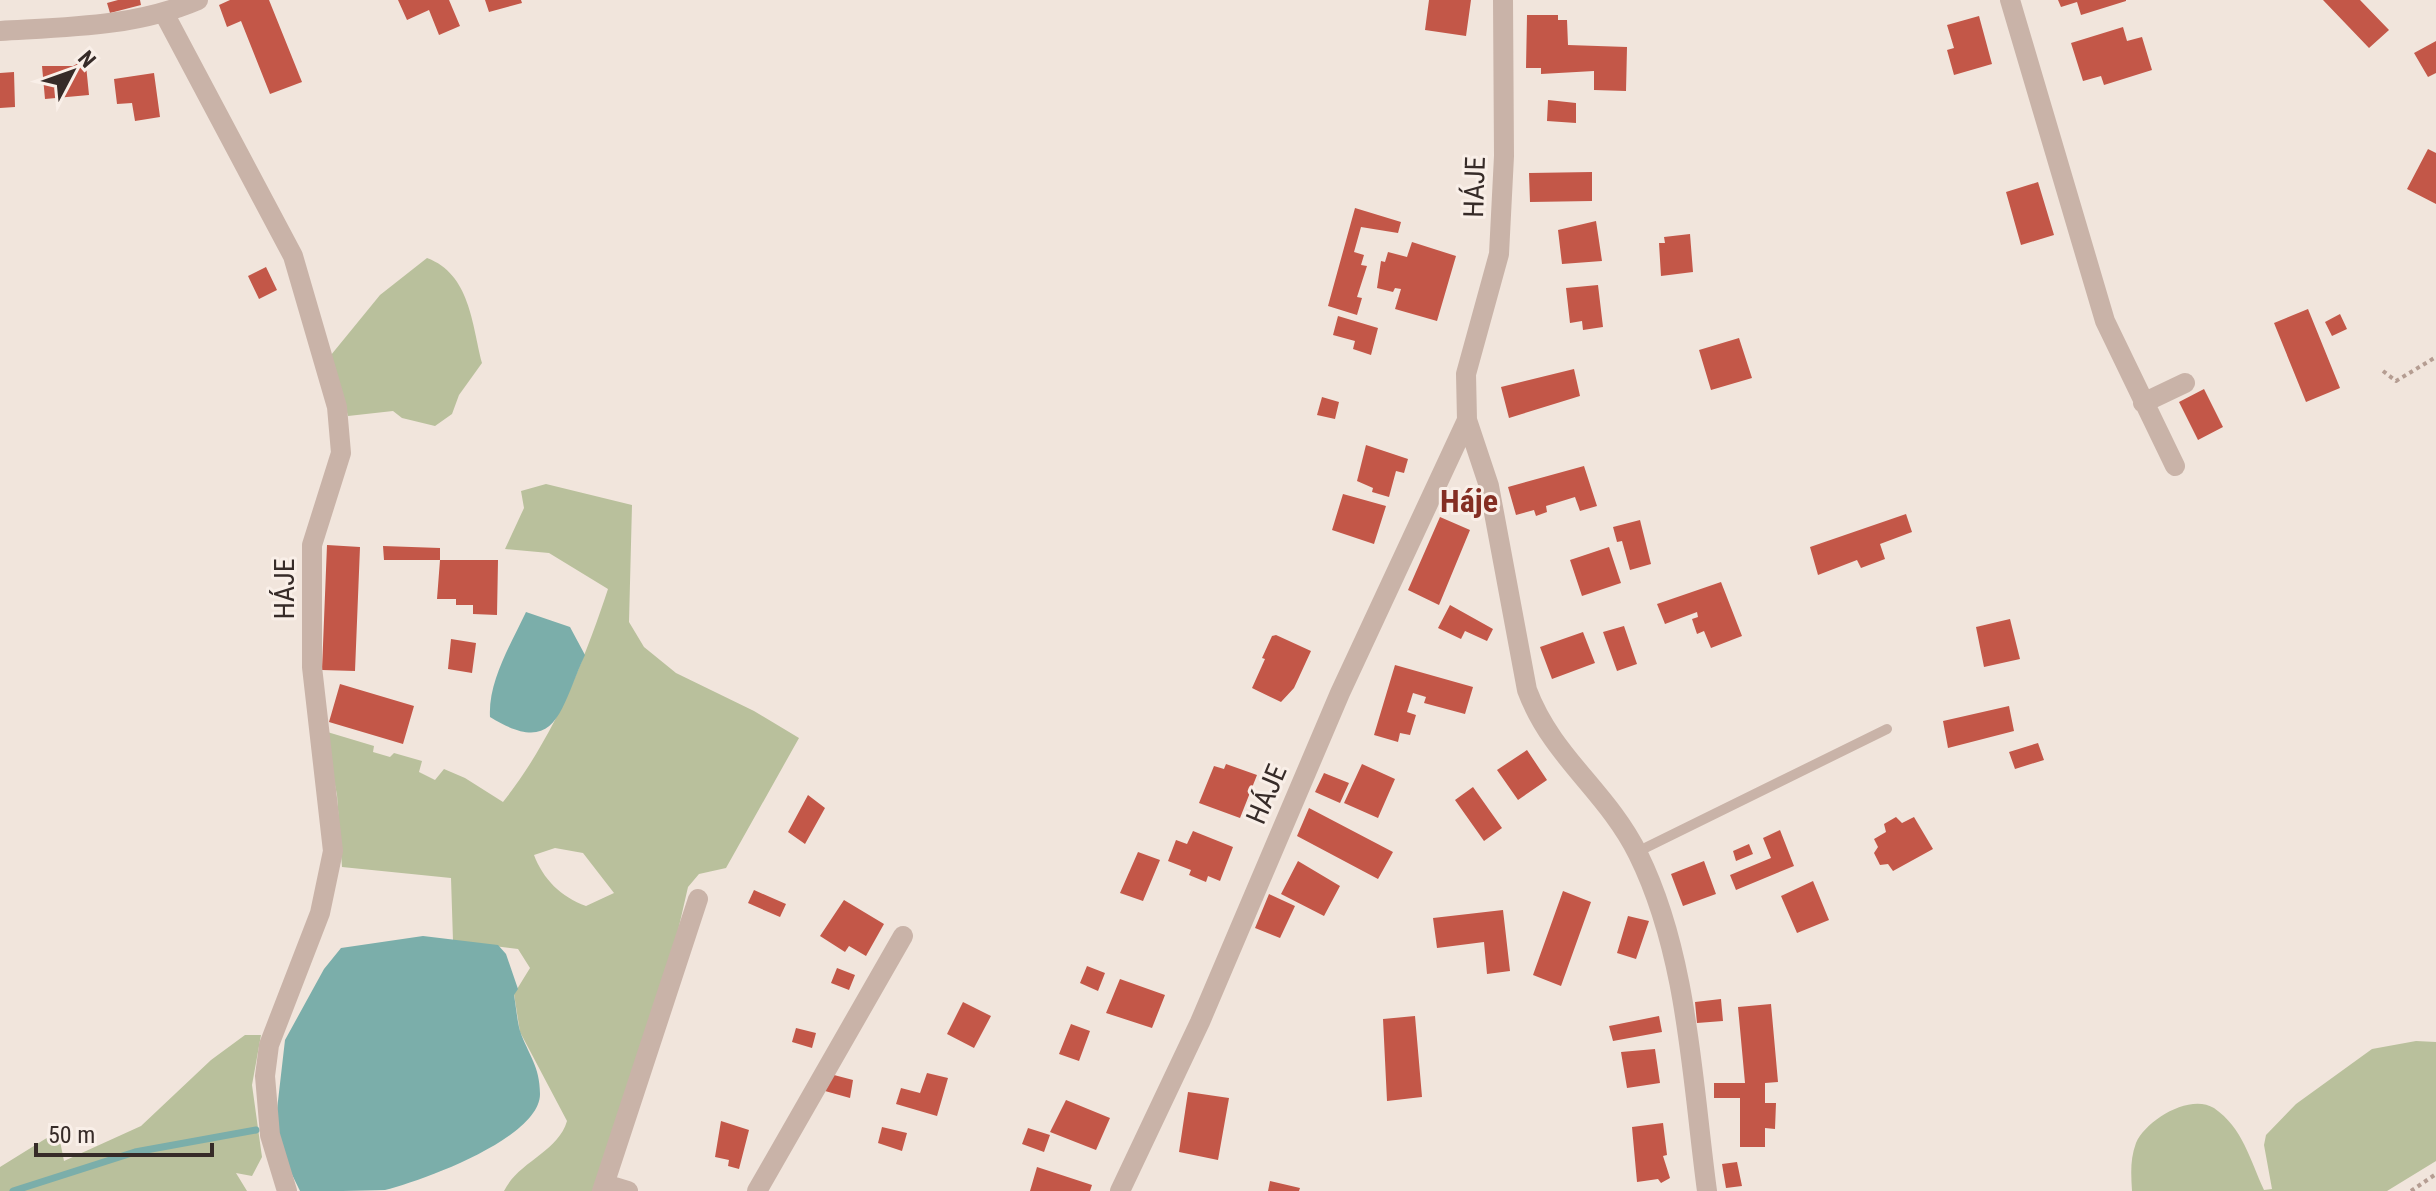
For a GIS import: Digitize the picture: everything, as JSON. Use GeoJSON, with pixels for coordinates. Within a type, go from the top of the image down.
{"type":"FeatureCollection","features":[{"type":"Feature","properties":{"kind":"street"},"geometry":{"type":"LineString","coordinates":[[0,31],[121,23],[165,15],[198,0]]}},
{"type":"Feature","properties":{"kind":"street","name":"HÁJE"},"geometry":{"type":"LineString","coordinates":[[1503,0],[1504,156],[1499,254],[1466,374],[1467,420],[1489,486],[1527,690],[1536,715],[1549,738],[1620,820],[1661,902],[1673,945],[1707,1191]]}},
{"type":"Feature","properties":{"kind":"street"},"geometry":{"type":"LineString","coordinates":[[2010,0],[2105,321],[2175,466]]}},
{"type":"Feature","properties":{"kind":"street","name":"HÁJE"},"geometry":{"type":"LineString","coordinates":[[165,15],[293,256],[337,407],[341,453],[312,545],[312,667],[333,851],[320,913],[269,1045],[265,1076],[270,1135],[287,1191]]}},
{"type":"Feature","properties":{"kind":"street"},"geometry":{"type":"LineString","coordinates":[[2143,403],[2185,383]]}},
{"type":"Feature","properties":{"kind":"street","name":"HÁJE"},"geometry":{"type":"LineString","coordinates":[[1120,1191],[1200,1022],[1340,693],[1467,420]]}},
{"type":"Feature","properties":{"kind":"street"},"geometry":{"type":"LineString","coordinates":[[628,1191],[604,1188],[698,899]]}},
{"type":"Feature","properties":{"kind":"street"},"geometry":{"type":"LineString","coordinates":[[757,1191],[903,936]]}},
{"type":"Feature","properties":{"kind":"lane"},"geometry":{"type":"LineString","coordinates":[[1637,852],[1887,729]]}},
{"type":"Feature","properties":{"kind":"path"},"geometry":{"type":"LineString","coordinates":[[2383,371],[2396,381],[2436,357]]}},
{"type":"Feature","properties":{"kind":"path"},"geometry":{"type":"LineString","coordinates":[[2411,1191],[2436,1174]]}},
{"type":"Feature","properties":{"kind":"green space"},"geometry":{"type":"Polygon","coordinates":[[[427,258],[441,266],[461,288],[472,317],[482,363],[459,395],[452,414],[435,426],[402,418],[393,411],[348,416],[331,355],[380,295],[427,258]]]}},
{"type":"Feature","properties":{"kind":"green space"},"geometry":{"type":"Polygon","coordinates":[[[546,484],[632,505],[629,622],[644,647],[676,673],[754,711],[799,738],[726,868],[699,874],[688,887],[666,983],[595,1191],[504,1191],[518,1172],[555,1141],[567,1121],[520,1032],[514,994],[530,968],[518,949],[453,941],[451,878],[342,867],[337,795],[324,731],[374,746],[373,752],[390,757],[394,753],[422,761],[419,772],[435,780],[444,769],[503,802],[537,753],[564,701],[608,589],[549,553],[505,549],[524,508],[521,491],[546,484]],[[555,848],[534,855],[542,872],[554,886],[586,906],[614,893],[583,853],[555,848]]]}},
{"type":"Feature","properties":{"kind":"green space"},"geometry":{"type":"Polygon","coordinates":[[[245,1035],[261,1035],[252,1085],[262,1157],[252,1176],[236,1173],[247,1191],[0,1191],[0,1167],[58,1131],[64,1161],[141,1126],[211,1060],[245,1035]]]}},
{"type":"Feature","properties":{"kind":"green space"},"geometry":{"type":"Polygon","coordinates":[[[2416,1041],[2436,1042],[2436,1161],[2387,1191],[2132,1191],[2133,1155],[2141,1134],[2170,1111],[2193,1104],[2204,1104],[2224,1116],[2245,1145],[2264,1190],[2272,1189],[2264,1145],[2266,1135],[2296,1104],[2372,1049],[2416,1041]]]}},
{"type":"Feature","properties":{"kind":"water"},"geometry":{"type":"Polygon","coordinates":[[[526,612],[570,627],[585,655],[554,722],[543,730],[530,732],[513,729],[490,717],[497,676],[526,612]]]}},
{"type":"Feature","properties":{"kind":"water"},"geometry":{"type":"Polygon","coordinates":[[[423,936],[498,945],[506,954],[518,989],[514,995],[520,1031],[538,1076],[540,1094],[535,1110],[501,1141],[425,1177],[385,1190],[300,1191],[282,1154],[275,1127],[285,1040],[324,969],[341,948],[423,936]]]}},
{"type":"Feature","properties":{"kind":"building"},"geometry":{"type":"Polygon","coordinates":[[[140,0],[141,5],[110,13],[107,3],[140,0]]]}},
{"type":"Feature","properties":{"kind":"building"},"geometry":{"type":"Polygon","coordinates":[[[230,0],[269,0],[302,82],[270,94],[241,21],[227,27],[219,5],[230,0]]]}},
{"type":"Feature","properties":{"kind":"building"},"geometry":{"type":"Polygon","coordinates":[[[398,0],[449,0],[460,26],[439,35],[429,10],[407,20],[398,0]]]}},
{"type":"Feature","properties":{"kind":"building"},"geometry":{"type":"Polygon","coordinates":[[[485,0],[521,0],[522,3],[489,12],[485,0]]]}},
{"type":"Feature","properties":{"kind":"building"},"geometry":{"type":"Polygon","coordinates":[[[1429,0],[1471,0],[1466,36],[1425,30],[1429,0]]]}},
{"type":"Feature","properties":{"kind":"building"},"geometry":{"type":"Polygon","coordinates":[[[2058,0],[2126,1],[2081,15],[2077,2],[2061,7],[2058,0]]]}},
{"type":"Feature","properties":{"kind":"building"},"geometry":{"type":"Polygon","coordinates":[[[2323,0],[2360,0],[2389,30],[2369,48],[2323,0]]]}},
{"type":"Feature","properties":{"kind":"building"},"geometry":{"type":"Polygon","coordinates":[[[1527,15],[1558,15],[1558,20],[1567,20],[1568,45],[1627,47],[1626,91],[1594,90],[1594,71],[1541,74],[1541,68],[1526,68],[1527,15]]]}},
{"type":"Feature","properties":{"kind":"building"},"geometry":{"type":"Polygon","coordinates":[[[1979,16],[1992,64],[1954,75],[1947,50],[1954,48],[1947,25],[1979,16]]]}},
{"type":"Feature","properties":{"kind":"building"},"geometry":{"type":"Polygon","coordinates":[[[2123,27],[2127,41],[2142,37],[2152,70],[2104,85],[2101,76],[2083,81],[2071,43],[2123,27]]]}},
{"type":"Feature","properties":{"kind":"building"},"geometry":{"type":"Polygon","coordinates":[[[2436,41],[2436,73],[2428,77],[2414,53],[2436,41]]]}},
{"type":"Feature","properties":{"kind":"building"},"geometry":{"type":"Polygon","coordinates":[[[82,61],[86,65],[89,95],[45,99],[42,66],[73,66],[82,61]]]}},
{"type":"Feature","properties":{"kind":"building"},"geometry":{"type":"Polygon","coordinates":[[[14,72],[15,107],[0,108],[0,73],[14,72]]]}},
{"type":"Feature","properties":{"kind":"building"},"geometry":{"type":"Polygon","coordinates":[[[154,73],[160,117],[135,121],[132,103],[117,104],[114,79],[154,73]]]}},
{"type":"Feature","properties":{"kind":"building"},"geometry":{"type":"Polygon","coordinates":[[[1548,100],[1576,103],[1576,123],[1547,121],[1548,100]]]}},
{"type":"Feature","properties":{"kind":"building"},"geometry":{"type":"Polygon","coordinates":[[[2428,149],[2436,153],[2436,204],[2407,189],[2428,149]]]}},
{"type":"Feature","properties":{"kind":"building"},"geometry":{"type":"Polygon","coordinates":[[[1592,172],[1592,201],[1530,202],[1529,173],[1592,172]]]}},
{"type":"Feature","properties":{"kind":"building"},"geometry":{"type":"Polygon","coordinates":[[[2038,182],[2054,235],[2021,245],[2006,192],[2038,182]]]}},
{"type":"Feature","properties":{"kind":"building"},"geometry":{"type":"Polygon","coordinates":[[[1355,208],[1401,222],[1398,233],[1361,227],[1354,252],[1364,255],[1361,265],[1367,266],[1357,297],[1362,298],[1357,315],[1328,306],[1355,208]]]}},
{"type":"Feature","properties":{"kind":"building"},"geometry":{"type":"Polygon","coordinates":[[[1596,221],[1602,261],[1562,264],[1558,230],[1596,221]]]}},
{"type":"Feature","properties":{"kind":"building"},"geometry":{"type":"Polygon","coordinates":[[[1690,234],[1693,272],[1661,276],[1659,243],[1665,243],[1664,237],[1690,234]]]}},
{"type":"Feature","properties":{"kind":"building"},"geometry":{"type":"Polygon","coordinates":[[[1412,242],[1456,256],[1437,321],[1395,309],[1401,289],[1395,288],[1393,292],[1377,288],[1381,261],[1385,262],[1388,252],[1407,257],[1412,242]]]}},
{"type":"Feature","properties":{"kind":"building"},"geometry":{"type":"Polygon","coordinates":[[[266,267],[277,290],[259,299],[248,276],[266,267]]]}},
{"type":"Feature","properties":{"kind":"building"},"geometry":{"type":"Polygon","coordinates":[[[1598,285],[1603,327],[1583,330],[1582,321],[1570,323],[1566,288],[1598,285]]]}},
{"type":"Feature","properties":{"kind":"building"},"geometry":{"type":"Polygon","coordinates":[[[2308,309],[2340,388],[2306,402],[2274,323],[2308,309]]]}},
{"type":"Feature","properties":{"kind":"building"},"geometry":{"type":"Polygon","coordinates":[[[2340,314],[2347,329],[2332,336],[2325,322],[2340,314]]]}},
{"type":"Feature","properties":{"kind":"building"},"geometry":{"type":"Polygon","coordinates":[[[1338,316],[1378,328],[1371,355],[1353,349],[1355,341],[1333,335],[1338,316]]]}},
{"type":"Feature","properties":{"kind":"building"},"geometry":{"type":"Polygon","coordinates":[[[1739,338],[1752,378],[1711,390],[1699,350],[1739,338]]]}},
{"type":"Feature","properties":{"kind":"building"},"geometry":{"type":"Polygon","coordinates":[[[1574,369],[1580,396],[1509,418],[1501,387],[1574,369]]]}},
{"type":"Feature","properties":{"kind":"building"},"geometry":{"type":"Polygon","coordinates":[[[2204,389],[2223,427],[2198,440],[2179,402],[2204,389]]]}},
{"type":"Feature","properties":{"kind":"building"},"geometry":{"type":"Polygon","coordinates":[[[1322,397],[1339,402],[1335,419],[1317,415],[1322,397]]]}},
{"type":"Feature","properties":{"kind":"building"},"geometry":{"type":"Polygon","coordinates":[[[1366,445],[1408,459],[1404,473],[1396,471],[1389,497],[1372,492],[1373,488],[1357,481],[1366,445]]]}},
{"type":"Feature","properties":{"kind":"building"},"geometry":{"type":"Polygon","coordinates":[[[1584,466],[1597,506],[1580,511],[1575,497],[1546,506],[1547,512],[1536,516],[1534,510],[1516,515],[1508,487],[1584,466]]]}},
{"type":"Feature","properties":{"kind":"building"},"geometry":{"type":"Polygon","coordinates":[[[1343,494],[1386,506],[1374,544],[1332,530],[1343,494]]]}},
{"type":"Feature","properties":{"kind":"building"},"geometry":{"type":"Polygon","coordinates":[[[1906,514],[1912,532],[1880,544],[1885,559],[1861,568],[1857,560],[1818,575],[1810,547],[1906,514]]]}},
{"type":"Feature","properties":{"kind":"building"},"geometry":{"type":"Polygon","coordinates":[[[1440,517],[1470,530],[1439,605],[1408,590],[1440,517]]]}},
{"type":"Feature","properties":{"kind":"building"},"geometry":{"type":"Polygon","coordinates":[[[1640,520],[1651,564],[1630,570],[1622,541],[1617,542],[1613,527],[1640,520]]]}},
{"type":"Feature","properties":{"kind":"building"},"geometry":{"type":"Polygon","coordinates":[[[327,545],[360,547],[355,671],[322,670],[327,545]]]}},
{"type":"Feature","properties":{"kind":"building"},"geometry":{"type":"Polygon","coordinates":[[[383,546],[440,548],[440,560],[384,560],[383,546]]]}},
{"type":"Feature","properties":{"kind":"building"},"geometry":{"type":"Polygon","coordinates":[[[1609,547],[1621,583],[1582,596],[1570,560],[1609,547]]]}},
{"type":"Feature","properties":{"kind":"building"},"geometry":{"type":"Polygon","coordinates":[[[440,560],[498,560],[497,615],[473,614],[473,605],[456,605],[456,599],[437,599],[440,560]]]}},
{"type":"Feature","properties":{"kind":"building"},"geometry":{"type":"Polygon","coordinates":[[[1721,582],[1742,636],[1711,648],[1704,631],[1697,634],[1692,619],[1698,617],[1697,612],[1665,624],[1657,604],[1721,582]]]}},
{"type":"Feature","properties":{"kind":"building"},"geometry":{"type":"Polygon","coordinates":[[[1450,605],[1493,629],[1487,641],[1465,631],[1461,639],[1438,628],[1450,605]]]}},
{"type":"Feature","properties":{"kind":"building"},"geometry":{"type":"Polygon","coordinates":[[[2010,619],[2020,659],[1984,667],[1976,627],[2010,619]]]}},
{"type":"Feature","properties":{"kind":"building"},"geometry":{"type":"Polygon","coordinates":[[[1624,626],[1637,664],[1617,671],[1603,632],[1624,626]]]}},
{"type":"Feature","properties":{"kind":"building"},"geometry":{"type":"Polygon","coordinates":[[[1583,632],[1595,663],[1552,679],[1540,647],[1583,632]]]}},
{"type":"Feature","properties":{"kind":"building"},"geometry":{"type":"Polygon","coordinates":[[[1272,636],[1311,651],[1294,688],[1281,702],[1252,688],[1265,659],[1262,658],[1272,636]]]}},
{"type":"Feature","properties":{"kind":"building"},"geometry":{"type":"Polygon","coordinates":[[[451,639],[476,643],[472,673],[448,669],[451,639]]]}},
{"type":"Feature","properties":{"kind":"building"},"geometry":{"type":"Polygon","coordinates":[[[1395,665],[1473,687],[1465,714],[1424,703],[1426,697],[1413,693],[1407,712],[1416,715],[1410,735],[1400,733],[1398,742],[1374,735],[1395,665]]]}},
{"type":"Feature","properties":{"kind":"building"},"geometry":{"type":"Polygon","coordinates":[[[340,684],[414,706],[403,744],[329,722],[340,684]]]}},
{"type":"Feature","properties":{"kind":"building"},"geometry":{"type":"Polygon","coordinates":[[[2009,706],[2014,731],[1948,748],[1943,721],[2009,706]]]}},
{"type":"Feature","properties":{"kind":"building"},"geometry":{"type":"Polygon","coordinates":[[[2038,743],[2044,760],[2015,769],[2009,752],[2038,743]]]}},
{"type":"Feature","properties":{"kind":"building"},"geometry":{"type":"Polygon","coordinates":[[[1527,750],[1547,780],[1518,800],[1497,770],[1527,750]]]}},
{"type":"Feature","properties":{"kind":"building"},"geometry":{"type":"Polygon","coordinates":[[[1226,764],[1257,775],[1240,818],[1199,803],[1214,766],[1224,769],[1226,764]]]}},
{"type":"Feature","properties":{"kind":"building"},"geometry":{"type":"Polygon","coordinates":[[[1362,764],[1395,779],[1378,818],[1344,803],[1362,764]]]}},
{"type":"Feature","properties":{"kind":"building"},"geometry":{"type":"Polygon","coordinates":[[[1324,773],[1349,783],[1340,803],[1315,792],[1324,773]]]}},
{"type":"Feature","properties":{"kind":"building"},"geometry":{"type":"Polygon","coordinates":[[[1473,787],[1502,828],[1484,841],[1455,800],[1473,787]]]}},
{"type":"Feature","properties":{"kind":"building"},"geometry":{"type":"Polygon","coordinates":[[[808,795],[825,808],[805,844],[788,832],[808,795]]]}},
{"type":"Feature","properties":{"kind":"building"},"geometry":{"type":"Polygon","coordinates":[[[1309,808],[1393,852],[1378,879],[1297,836],[1309,808]]]}},
{"type":"Feature","properties":{"kind":"building"},"geometry":{"type":"Polygon","coordinates":[[[1896,817],[1902,823],[1914,817],[1933,849],[1893,871],[1888,864],[1880,865],[1874,853],[1878,847],[1874,839],[1886,832],[1884,824],[1896,817]]]}},
{"type":"Feature","properties":{"kind":"building"},"geometry":{"type":"Polygon","coordinates":[[[1780,830],[1794,866],[1736,890],[1730,875],[1771,858],[1763,838],[1780,830]]]}},
{"type":"Feature","properties":{"kind":"building"},"geometry":{"type":"Polygon","coordinates":[[[1193,831],[1233,847],[1220,881],[1208,876],[1206,882],[1189,875],[1191,870],[1168,861],[1176,840],[1187,844],[1193,831]]]}},
{"type":"Feature","properties":{"kind":"building"},"geometry":{"type":"Polygon","coordinates":[[[1749,844],[1753,854],[1736,861],[1733,851],[1749,844]]]}},
{"type":"Feature","properties":{"kind":"building"},"geometry":{"type":"Polygon","coordinates":[[[1138,852],[1160,860],[1143,901],[1120,893],[1138,852]]]}},
{"type":"Feature","properties":{"kind":"building"},"geometry":{"type":"Polygon","coordinates":[[[1298,861],[1340,886],[1324,916],[1281,894],[1298,861]]]}},
{"type":"Feature","properties":{"kind":"building"},"geometry":{"type":"Polygon","coordinates":[[[1704,861],[1716,894],[1683,906],[1671,874],[1704,861]]]}},
{"type":"Feature","properties":{"kind":"building"},"geometry":{"type":"Polygon","coordinates":[[[1813,881],[1829,920],[1797,933],[1781,896],[1813,881]]]}},
{"type":"Feature","properties":{"kind":"building"},"geometry":{"type":"Polygon","coordinates":[[[754,890],[786,904],[780,917],[748,903],[754,890]]]}},
{"type":"Feature","properties":{"kind":"building"},"geometry":{"type":"Polygon","coordinates":[[[1563,891],[1591,902],[1561,986],[1533,975],[1563,891]]]}},
{"type":"Feature","properties":{"kind":"building"},"geometry":{"type":"Polygon","coordinates":[[[1269,894],[1295,906],[1280,938],[1255,928],[1269,894]]]}},
{"type":"Feature","properties":{"kind":"building"},"geometry":{"type":"Polygon","coordinates":[[[844,900],[884,924],[866,956],[849,946],[845,952],[820,936],[844,900]]]}},
{"type":"Feature","properties":{"kind":"building"},"geometry":{"type":"Polygon","coordinates":[[[1503,910],[1510,971],[1487,974],[1484,942],[1437,948],[1433,918],[1503,910]]]}},
{"type":"Feature","properties":{"kind":"building"},"geometry":{"type":"Polygon","coordinates":[[[1628,916],[1649,921],[1636,959],[1617,953],[1628,916]]]}},
{"type":"Feature","properties":{"kind":"building"},"geometry":{"type":"Polygon","coordinates":[[[1087,966],[1105,973],[1098,991],[1080,983],[1087,966]]]}},
{"type":"Feature","properties":{"kind":"building"},"geometry":{"type":"Polygon","coordinates":[[[837,968],[855,975],[849,990],[831,983],[837,968]]]}},
{"type":"Feature","properties":{"kind":"building"},"geometry":{"type":"Polygon","coordinates":[[[1120,979],[1165,995],[1152,1028],[1106,1013],[1120,979]]]}},
{"type":"Feature","properties":{"kind":"building"},"geometry":{"type":"Polygon","coordinates":[[[1721,999],[1723,1021],[1697,1023],[1695,1002],[1721,999]]]}},
{"type":"Feature","properties":{"kind":"building"},"geometry":{"type":"Polygon","coordinates":[[[963,1002],[991,1016],[974,1048],[947,1034],[963,1002]]]}},
{"type":"Feature","properties":{"kind":"building"},"geometry":{"type":"Polygon","coordinates":[[[1771,1004],[1778,1082],[1765,1083],[1765,1103],[1776,1103],[1775,1129],[1765,1128],[1765,1147],[1740,1147],[1740,1098],[1714,1098],[1714,1083],[1745,1083],[1738,1007],[1771,1004]]]}},
{"type":"Feature","properties":{"kind":"building"},"geometry":{"type":"Polygon","coordinates":[[[1415,1016],[1422,1097],[1387,1101],[1383,1019],[1415,1016]]]}},
{"type":"Feature","properties":{"kind":"building"},"geometry":{"type":"Polygon","coordinates":[[[1659,1016],[1662,1032],[1613,1041],[1609,1026],[1659,1016]]]}},
{"type":"Feature","properties":{"kind":"building"},"geometry":{"type":"Polygon","coordinates":[[[1071,1024],[1090,1031],[1079,1061],[1059,1054],[1071,1024]]]}},
{"type":"Feature","properties":{"kind":"building"},"geometry":{"type":"Polygon","coordinates":[[[796,1028],[816,1033],[812,1048],[792,1042],[796,1028]]]}},
{"type":"Feature","properties":{"kind":"building"},"geometry":{"type":"Polygon","coordinates":[[[1655,1049],[1660,1083],[1627,1088],[1621,1052],[1655,1049]]]}},
{"type":"Feature","properties":{"kind":"building"},"geometry":{"type":"Polygon","coordinates":[[[927,1073],[948,1078],[937,1116],[896,1104],[901,1088],[920,1093],[927,1073]]]}},
{"type":"Feature","properties":{"kind":"building"},"geometry":{"type":"Polygon","coordinates":[[[834,1075],[853,1080],[850,1098],[825,1091],[834,1075]]]}},
{"type":"Feature","properties":{"kind":"building"},"geometry":{"type":"Polygon","coordinates":[[[1188,1092],[1229,1098],[1218,1160],[1179,1152],[1188,1092]]]}},
{"type":"Feature","properties":{"kind":"building"},"geometry":{"type":"Polygon","coordinates":[[[1066,1100],[1110,1118],[1096,1150],[1050,1132],[1066,1100]]]}},
{"type":"Feature","properties":{"kind":"building"},"geometry":{"type":"Polygon","coordinates":[[[721,1121],[749,1130],[739,1169],[728,1166],[729,1160],[715,1157],[721,1121]]]}},
{"type":"Feature","properties":{"kind":"building"},"geometry":{"type":"Polygon","coordinates":[[[1663,1123],[1667,1155],[1663,1156],[1670,1178],[1661,1183],[1658,1179],[1637,1182],[1632,1127],[1663,1123]]]}},
{"type":"Feature","properties":{"kind":"building"},"geometry":{"type":"Polygon","coordinates":[[[882,1127],[907,1133],[902,1151],[878,1143],[882,1127]]]}},
{"type":"Feature","properties":{"kind":"building"},"geometry":{"type":"Polygon","coordinates":[[[1028,1128],[1050,1135],[1044,1152],[1022,1144],[1028,1128]]]}},
{"type":"Feature","properties":{"kind":"building"},"geometry":{"type":"Polygon","coordinates":[[[1737,1162],[1742,1186],[1726,1188],[1722,1164],[1737,1162]]]}},
{"type":"Feature","properties":{"kind":"building"},"geometry":{"type":"Polygon","coordinates":[[[1037,1167],[1092,1185],[1090,1191],[1030,1191],[1037,1167]]]}},
{"type":"Feature","properties":{"kind":"building"},"geometry":{"type":"Polygon","coordinates":[[[1270,1181],[1300,1188],[1299,1191],[1268,1191],[1270,1181]]]}},
{"type":"Feature","properties":{"kind":"waterway"},"geometry":{"type":"LineString","coordinates":[[13,1191],[135,1152],[256,1130]]}},
{"type":"Feature","properties":{"kind":"district","name":"Háje"},"geometry":{"type":"Point","coordinates":[1469,501]}}]}
